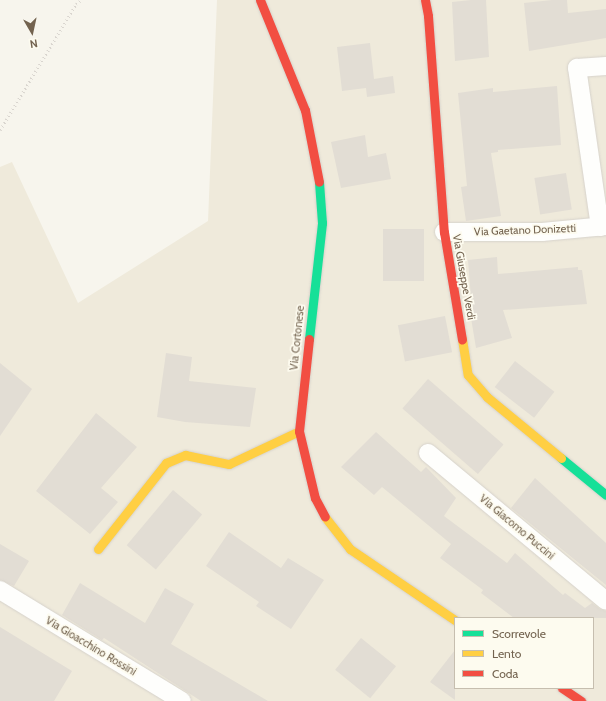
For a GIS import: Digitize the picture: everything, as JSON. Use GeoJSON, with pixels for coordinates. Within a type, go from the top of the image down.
{"type":"FeatureCollection","features":[{"type":"Feature","properties":{"kind":"street","name":"Via Cortonese"},"geometry":{"type":"LineString","coordinates":[[260,0],[305,110],[318,172],[322,223],[299,431],[315,498],[328,523],[350,550],[454,619]]}},
{"type":"Feature","properties":{"kind":"street","name":"Via Giuseppe Verdi"},"geometry":{"type":"LineString","coordinates":[[426,0],[444,232],[468,375],[488,397],[606,495]]}},
{"type":"Feature","properties":{"kind":"street"},"geometry":{"type":"LineString","coordinates":[[603,226],[577,68],[606,66]]}},
{"type":"Feature","properties":{"kind":"street","name":"Via Gaetano Donizetti"},"geometry":{"type":"LineString","coordinates":[[444,232],[542,232],[603,226]]}},
{"type":"Feature","properties":{"kind":"street"},"geometry":{"type":"LineString","coordinates":[[98,549],[166,463],[185,455],[229,464],[299,431]]}},
{"type":"Feature","properties":{"kind":"street","name":"Via Giacomo Puccini"},"geometry":{"type":"LineString","coordinates":[[428,453],[606,601]]}},
{"type":"Feature","properties":{"kind":"street","name":"Via Gioacchino Rossini"},"geometry":{"type":"LineString","coordinates":[[0,590],[182,701]]}},
{"type":"Feature","properties":{"kind":"path"},"geometry":{"type":"LineString","coordinates":[[0,130],[76,4],[81,0]]}},
{"type":"Feature","properties":{"kind":"shaded area"},"geometry":{"type":"Polygon","coordinates":[[[217,0],[606,0],[606,701],[0,701],[0,167],[12,162],[78,303],[208,221],[217,0]]]}},
{"type":"Feature","properties":{"kind":"building"},"geometry":{"type":"Polygon","coordinates":[[[486,0],[489,57],[455,61],[452,2],[486,0]]]}},
{"type":"Feature","properties":{"kind":"building"},"geometry":{"type":"Polygon","coordinates":[[[567,0],[568,13],[606,9],[606,38],[529,51],[524,3],[567,0]]]}},
{"type":"Feature","properties":{"kind":"building"},"geometry":{"type":"Polygon","coordinates":[[[370,43],[374,79],[393,76],[395,93],[367,97],[366,88],[342,91],[337,47],[370,43]]]}},
{"type":"Feature","properties":{"kind":"building"},"geometry":{"type":"Polygon","coordinates":[[[557,86],[561,145],[498,150],[498,152],[491,153],[501,216],[466,221],[461,187],[467,186],[458,93],[493,88],[493,92],[557,86]]]}},
{"type":"Feature","properties":{"kind":"building"},"geometry":{"type":"Polygon","coordinates":[[[365,135],[368,157],[386,153],[391,179],[341,188],[331,142],[365,135]]]}},
{"type":"Feature","properties":{"kind":"building"},"geometry":{"type":"Polygon","coordinates":[[[566,173],[572,210],[540,215],[534,178],[566,173]]]}},
{"type":"Feature","properties":{"kind":"building"},"geometry":{"type":"Polygon","coordinates":[[[383,229],[424,229],[424,281],[383,281],[383,229]]]}},
{"type":"Feature","properties":{"kind":"building"},"geometry":{"type":"Polygon","coordinates":[[[497,257],[498,274],[578,267],[578,270],[582,270],[587,304],[503,310],[512,338],[476,348],[470,312],[472,311],[468,260],[497,257]]]}},
{"type":"Feature","properties":{"kind":"building"},"geometry":{"type":"Polygon","coordinates":[[[445,316],[452,352],[405,361],[398,325],[445,316]]]}},
{"type":"Feature","properties":{"kind":"building"},"geometry":{"type":"Polygon","coordinates":[[[166,353],[192,357],[189,381],[256,388],[250,427],[185,422],[157,417],[166,353]]]}},
{"type":"Feature","properties":{"kind":"building"},"geometry":{"type":"Polygon","coordinates":[[[515,361],[554,392],[534,418],[495,387],[515,361]]]}},
{"type":"Feature","properties":{"kind":"building"},"geometry":{"type":"Polygon","coordinates":[[[0,363],[32,389],[0,436],[0,363]]]}},
{"type":"Feature","properties":{"kind":"building"},"geometry":{"type":"Polygon","coordinates":[[[428,379],[503,445],[478,474],[402,408],[428,379]]]}},
{"type":"Feature","properties":{"kind":"building"},"geometry":{"type":"Polygon","coordinates":[[[96,413],[137,447],[101,488],[118,502],[90,534],[36,491],[96,413]]]}},
{"type":"Feature","properties":{"kind":"building"},"geometry":{"type":"Polygon","coordinates":[[[376,432],[421,472],[426,467],[456,498],[444,516],[507,563],[515,553],[563,595],[565,593],[585,608],[592,603],[600,609],[606,611],[606,618],[513,617],[481,593],[483,590],[440,558],[451,544],[382,487],[374,495],[341,467],[376,432]]]}},
{"type":"Feature","properties":{"kind":"building"},"geometry":{"type":"Polygon","coordinates":[[[535,478],[606,543],[606,585],[511,508],[535,478]]]}},
{"type":"Feature","properties":{"kind":"building"},"geometry":{"type":"Polygon","coordinates":[[[173,490],[202,514],[156,570],[127,545],[173,490]]]}},
{"type":"Feature","properties":{"kind":"building"},"geometry":{"type":"Polygon","coordinates":[[[229,532],[281,568],[288,558],[324,580],[291,629],[256,606],[259,602],[206,566],[229,532]]]}},
{"type":"Feature","properties":{"kind":"building"},"geometry":{"type":"Polygon","coordinates":[[[0,544],[29,561],[14,586],[0,580],[0,544]]]}},
{"type":"Feature","properties":{"kind":"building"},"geometry":{"type":"Polygon","coordinates":[[[80,583],[145,623],[165,588],[194,604],[171,644],[268,701],[201,701],[104,638],[102,640],[62,615],[80,583]]]}},
{"type":"Feature","properties":{"kind":"building"},"geometry":{"type":"Polygon","coordinates":[[[0,627],[72,671],[54,701],[0,701],[0,627]]]}},
{"type":"Feature","properties":{"kind":"building"},"geometry":{"type":"Polygon","coordinates":[[[361,638],[396,666],[370,698],[335,670],[361,638]]]}},
{"type":"Feature","properties":{"kind":"building"},"geometry":{"type":"Polygon","coordinates":[[[454,651],[455,700],[430,682],[454,651]]]}},
{"type":"Feature","properties":{"kind":"traffic: fast"},"geometry":{"type":"LineString","coordinates":[[309,339],[322,223],[319,182]]}},
{"type":"Feature","properties":{"kind":"traffic: fast"},"geometry":{"type":"LineString","coordinates":[[561,458],[606,495]]}},
{"type":"Feature","properties":{"kind":"traffic: slow"},"geometry":{"type":"LineString","coordinates":[[462,339],[468,375],[487,397],[561,458]]}},
{"type":"Feature","properties":{"kind":"traffic: slow"},"geometry":{"type":"LineString","coordinates":[[98,549],[166,463],[185,455],[229,464],[299,431]]}},
{"type":"Feature","properties":{"kind":"traffic: slow"},"geometry":{"type":"LineString","coordinates":[[325,517],[350,549],[454,619]]}},
{"type":"Feature","properties":{"kind":"traffic: jam"},"geometry":{"type":"LineString","coordinates":[[260,0],[305,110],[319,182]]}},
{"type":"Feature","properties":{"kind":"traffic: jam"},"geometry":{"type":"LineString","coordinates":[[425,0],[428,16],[444,232],[462,339]]}},
{"type":"Feature","properties":{"kind":"traffic: jam"},"geometry":{"type":"LineString","coordinates":[[309,339],[299,431],[315,498],[325,517]]}},
{"type":"Feature","properties":{"kind":"traffic: jam"},"geometry":{"type":"LineString","coordinates":[[563,689],[581,701]]}}]}
